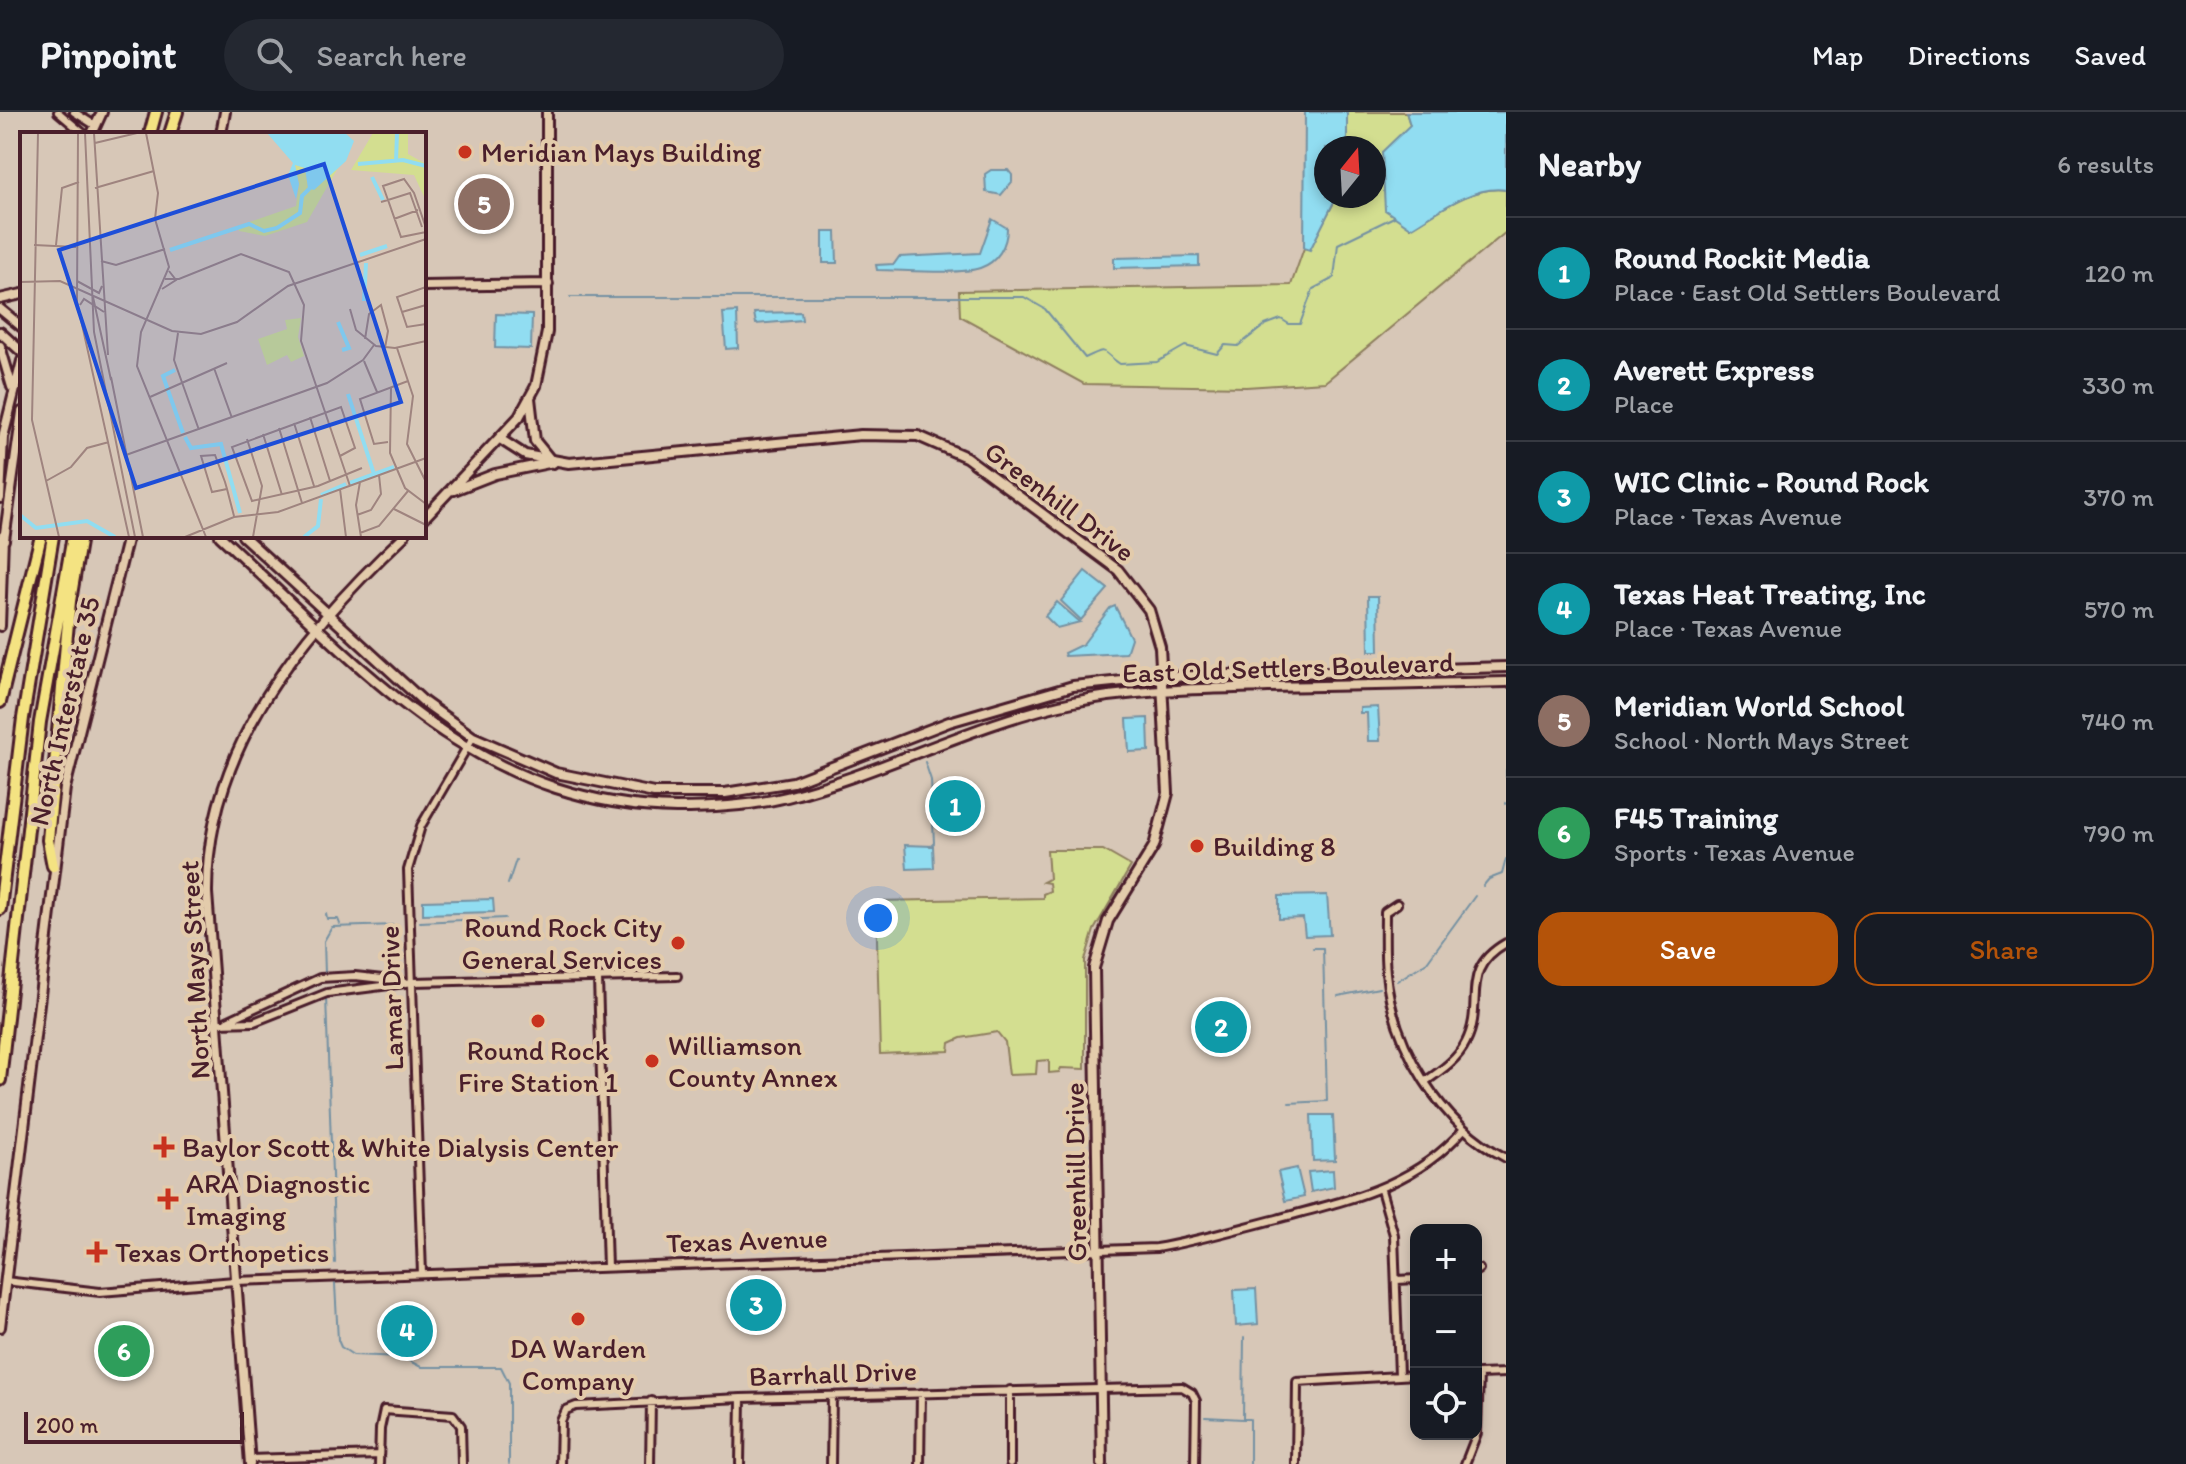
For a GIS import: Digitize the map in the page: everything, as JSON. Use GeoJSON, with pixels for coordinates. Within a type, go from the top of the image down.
{"type":"FeatureCollection","features":[{"type":"Feature","properties":{"kind":"highway"},"geometry":{"type":"LineString","coordinates":[[151,132],[156,112]]}},
{"type":"Feature","properties":{"kind":"highway"},"geometry":{"type":"LineString","coordinates":[[171,132],[177,112]]}},
{"type":"Feature","properties":{"kind":"highway"},"geometry":{"type":"LineString","coordinates":[[0,702],[41,538]]}},
{"type":"Feature","properties":{"kind":"highway"},"geometry":{"type":"LineString","coordinates":[[0,909],[23,718],[53,538]]}},
{"type":"Feature","properties":{"kind":"highway"},"geometry":{"type":"LineString","coordinates":[[0,1080],[40,722],[73,538]]}},
{"type":"Feature","properties":{"kind":"highway"},"geometry":{"type":"LineString","coordinates":[[53,866],[48,840],[70,601],[81,538]]}},
{"type":"Feature","properties":{"kind":"main road"},"geometry":{"type":"LineString","coordinates":[[94,130],[102,112]]}},
{"type":"Feature","properties":{"kind":"main road"},"geometry":{"type":"LineString","coordinates":[[221,132],[225,112]]}},
{"type":"Feature","properties":{"kind":"main road"},"geometry":{"type":"LineString","coordinates":[[426,516],[500,439],[530,397],[545,354],[548,284],[547,112]]}},
{"type":"Feature","properties":{"kind":"main road"},"geometry":{"type":"LineString","coordinates":[[531,284],[548,270]]}},
{"type":"Feature","properties":{"kind":"main road"},"geometry":{"type":"LineString","coordinates":[[531,284],[547,298]]}},
{"type":"Feature","properties":{"kind":"main road"},"geometry":{"type":"LineString","coordinates":[[426,286],[548,284]]}},
{"type":"Feature","properties":{"kind":"main road"},"geometry":{"type":"LineString","coordinates":[[0,299],[20,294]]}},
{"type":"Feature","properties":{"kind":"main road"},"geometry":{"type":"LineString","coordinates":[[0,309],[20,325]]}},
{"type":"Feature","properties":{"kind":"main road"},"geometry":{"type":"LineString","coordinates":[[0,332],[20,350]]}},
{"type":"Feature","properties":{"kind":"main road"},"geometry":{"type":"LineString","coordinates":[[0,346],[12,389]]}},
{"type":"Feature","properties":{"kind":"main road"},"geometry":{"type":"LineString","coordinates":[[4,540],[0,498],[3,437],[12,389],[20,367]]}},
{"type":"Feature","properties":{"kind":"main road"},"geometry":{"type":"LineString","coordinates":[[450,491],[495,474],[553,463],[535,441],[530,397]]}},
{"type":"Feature","properties":{"kind":"main road"},"geometry":{"type":"LineString","coordinates":[[0,626],[4,540],[20,426]]}},
{"type":"Feature","properties":{"kind":"main road","name":"Greenhill Drive"},"geometry":{"type":"LineString","coordinates":[[500,439],[525,455],[553,463],[885,433],[930,439],[966,457],[1127,579],[1154,622],[1162,677],[1169,781],[1164,817],[1147,862],[1108,921],[1094,968],[1102,1464]]}},
{"type":"Feature","properties":{"kind":"main road","name":"North Interstate 35"},"geometry":{"type":"LineString","coordinates":[[0,1327],[53,866],[65,788],[128,538]]}},
{"type":"Feature","properties":{"kind":"main road","name":"East Old Settlers Boulevard"},"geometry":{"type":"LineString","coordinates":[[222,538],[416,715],[466,749],[555,789],[640,806],[706,808],[770,801],[834,784],[1024,713],[1119,694],[1163,690],[1506,682]]}},
{"type":"Feature","properties":{"kind":"main road","name":"East Old Settlers Boulevard"},"geometry":{"type":"LineString","coordinates":[[245,538],[424,702],[473,737],[530,764],[593,783],[654,793],[725,793],[793,782],[949,722],[1073,686],[1162,677],[1506,667]]}},
{"type":"Feature","properties":{"kind":"main road","name":"North Mays Street"},"geometry":{"type":"LineString","coordinates":[[250,1461],[207,893],[216,809],[238,747],[255,713],[318,628],[402,538]]}},
{"type":"Feature","properties":{"kind":"street"},"geometry":{"type":"LineString","coordinates":[[58,112],[82,132]]}},
{"type":"Feature","properties":{"kind":"street"},"geometry":{"type":"LineString","coordinates":[[74,112],[94,130]]}},
{"type":"Feature","properties":{"kind":"street","name":"Lamar Drive"},"geometry":{"type":"LineString","coordinates":[[422,1274],[410,857],[421,826],[473,737]]}},
{"type":"Feature","properties":{"kind":"street"},"geometry":{"type":"LineString","coordinates":[[1397,904],[1385,912],[1390,999],[1401,1037],[1426,1081],[1463,1130],[1506,1158]]}},
{"type":"Feature","properties":{"kind":"street"},"geometry":{"type":"LineString","coordinates":[[1426,1081],[1462,1050],[1471,1030],[1478,971],[1493,951],[1506,943]]}},
{"type":"Feature","properties":{"kind":"street"},"geometry":{"type":"LineString","coordinates":[[218,1023],[256,1010],[320,978],[355,976],[413,982],[677,976]]}},
{"type":"Feature","properties":{"kind":"street"},"geometry":{"type":"LineString","coordinates":[[598,980],[607,1267]]}},
{"type":"Feature","properties":{"kind":"street"},"geometry":{"type":"LineString","coordinates":[[218,1023],[254,1022],[327,993],[413,982]]}},
{"type":"Feature","properties":{"kind":"street","name":"Texas Avenue"},"geometry":{"type":"LineString","coordinates":[[5,1281],[100,1292],[235,1281],[1156,1248],[1191,1242],[1381,1190],[1430,1163],[1463,1130]]}},
{"type":"Feature","properties":{"kind":"street"},"geometry":{"type":"LineString","coordinates":[[1381,1190],[1392,1224],[1397,1280],[1399,1375]]}},
{"type":"Feature","properties":{"kind":"street"},"geometry":{"type":"LineString","coordinates":[[1397,1280],[1410,1279]]}},
{"type":"Feature","properties":{"kind":"street"},"geometry":{"type":"LineString","coordinates":[[1482,1374],[1506,1373]]}},
{"type":"Feature","properties":{"kind":"street"},"geometry":{"type":"LineString","coordinates":[[1296,1464],[1297,1382],[1410,1375]]}},
{"type":"Feature","properties":{"kind":"street","name":"Barrhall Drive"},"geometry":{"type":"LineString","coordinates":[[560,1464],[561,1421],[566,1410],[651,1401],[1182,1387],[1192,1393],[1196,1401],[1195,1464]]}},
{"type":"Feature","properties":{"kind":"street"},"geometry":{"type":"LineString","coordinates":[[1010,1390],[1010,1464]]}},
{"type":"Feature","properties":{"kind":"street"},"geometry":{"type":"LineString","coordinates":[[920,1464],[921,1393]]}},
{"type":"Feature","properties":{"kind":"street"},"geometry":{"type":"LineString","coordinates":[[831,1464],[832,1396]]}},
{"type":"Feature","properties":{"kind":"street"},"geometry":{"type":"LineString","coordinates":[[740,1464],[741,1398]]}},
{"type":"Feature","properties":{"kind":"street"},"geometry":{"type":"LineString","coordinates":[[650,1464],[651,1401]]}},
{"type":"Feature","properties":{"kind":"street"},"geometry":{"type":"LineString","coordinates":[[379,1464],[384,1410],[448,1413],[457,1418],[461,1426],[462,1464]]}},
{"type":"Feature","properties":{"kind":"street"},"geometry":{"type":"LineString","coordinates":[[1465,1464],[1474,1440]]}},
{"type":"Feature","properties":{"kind":"street"},"geometry":{"type":"LineString","coordinates":[[250,1461],[379,1455]]}},
{"type":"Feature","properties":{"kind":"green space"},"geometry":{"type":"Polygon","coordinates":[[[1347,112],[1406,112],[1410,125],[1410,228],[1456,201],[1494,189],[1506,190],[1506,232],[1325,382],[1246,387],[1084,384],[960,316],[959,291],[1291,285],[1304,248],[1310,249],[1331,208],[1386,208],[1386,136],[1347,136],[1347,112]]]}},
{"type":"Feature","properties":{"kind":"green space"},"geometry":{"type":"Polygon","coordinates":[[[1047,850],[1103,850],[1131,866],[1094,930],[1085,960],[1085,1069],[1061,1068],[1059,1072],[1049,1073],[1049,1060],[1037,1061],[1036,1074],[1009,1075],[1005,1042],[997,1032],[961,1038],[950,1043],[949,1051],[880,1054],[876,901],[1043,898],[1043,894],[1050,891],[1049,883],[1043,882],[1049,879],[1047,850]]]}},
{"type":"Feature","properties":{"kind":"water"},"geometry":{"type":"Polygon","coordinates":[[[1305,112],[1347,112],[1347,136],[1314,136],[1314,208],[1331,208],[1310,250],[1304,248],[1305,112]]]}},
{"type":"Feature","properties":{"kind":"water"},"geometry":{"type":"Polygon","coordinates":[[[1406,112],[1506,112],[1506,190],[1494,189],[1469,195],[1411,228],[1385,208],[1386,148],[1410,125],[1406,112]]]}},
{"type":"Feature","properties":{"kind":"water"},"geometry":{"type":"Polygon","coordinates":[[[991,170],[1008,170],[1012,175],[1012,182],[1001,195],[986,192],[985,174],[991,170]]]}},
{"type":"Feature","properties":{"kind":"water"},"geometry":{"type":"Polygon","coordinates":[[[992,219],[1007,228],[1007,234],[1000,252],[992,262],[980,268],[930,272],[877,270],[876,265],[894,264],[899,257],[980,253],[992,219]]]}},
{"type":"Feature","properties":{"kind":"water"},"geometry":{"type":"Polygon","coordinates":[[[823,232],[836,232],[837,263],[823,263],[823,232]]]}},
{"type":"Feature","properties":{"kind":"water"},"geometry":{"type":"Polygon","coordinates":[[[1199,256],[1199,266],[1114,268],[1114,258],[1199,256]]]}},
{"type":"Feature","properties":{"kind":"water"},"geometry":{"type":"Polygon","coordinates":[[[737,312],[738,348],[726,349],[723,313],[737,312]]]}},
{"type":"Feature","properties":{"kind":"water"},"geometry":{"type":"Polygon","coordinates":[[[801,312],[802,320],[756,324],[754,313],[801,312]]]}},
{"type":"Feature","properties":{"kind":"water"},"geometry":{"type":"Polygon","coordinates":[[[496,314],[532,315],[531,349],[495,348],[496,314]]]}},
{"type":"Feature","properties":{"kind":"water"},"geometry":{"type":"Polygon","coordinates":[[[1085,571],[1108,589],[1081,620],[1061,601],[1085,571]]]}},
{"type":"Feature","properties":{"kind":"water"},"geometry":{"type":"Polygon","coordinates":[[[1368,596],[1378,596],[1379,651],[1369,651],[1368,596]]]}},
{"type":"Feature","properties":{"kind":"water"},"geometry":{"type":"Polygon","coordinates":[[[1057,602],[1080,622],[1057,628],[1045,616],[1057,602]]]}},
{"type":"Feature","properties":{"kind":"water"},"geometry":{"type":"Polygon","coordinates":[[[1115,606],[1131,638],[1126,653],[1065,656],[1064,653],[1083,644],[1110,608],[1115,606]]]}},
{"type":"Feature","properties":{"kind":"water"},"geometry":{"type":"Polygon","coordinates":[[[1378,707],[1380,741],[1368,741],[1367,713],[1360,713],[1360,708],[1378,707]]]}},
{"type":"Feature","properties":{"kind":"water"},"geometry":{"type":"Polygon","coordinates":[[[1148,718],[1149,751],[1129,752],[1127,719],[1148,718]]]}},
{"type":"Feature","properties":{"kind":"water"},"geometry":{"type":"Polygon","coordinates":[[[905,845],[933,846],[934,868],[907,869],[905,845]]]}},
{"type":"Feature","properties":{"kind":"water"},"geometry":{"type":"Polygon","coordinates":[[[1327,895],[1330,935],[1305,936],[1303,918],[1279,919],[1279,896],[1327,895]]]}},
{"type":"Feature","properties":{"kind":"water"},"geometry":{"type":"Polygon","coordinates":[[[493,899],[494,912],[423,914],[423,901],[493,899]]]}},
{"type":"Feature","properties":{"kind":"water"},"geometry":{"type":"Polygon","coordinates":[[[1311,1115],[1333,1115],[1335,1160],[1313,1161],[1311,1115]]]}},
{"type":"Feature","properties":{"kind":"water"},"geometry":{"type":"Polygon","coordinates":[[[1297,1168],[1304,1197],[1285,1201],[1278,1172],[1297,1168]]]}},
{"type":"Feature","properties":{"kind":"water"},"geometry":{"type":"Polygon","coordinates":[[[1333,1170],[1334,1187],[1311,1192],[1308,1172],[1333,1170]]]}},
{"type":"Feature","properties":{"kind":"water"},"geometry":{"type":"Polygon","coordinates":[[[1256,1289],[1258,1324],[1236,1326],[1234,1290],[1256,1289]]]}},
{"type":"Feature","properties":{"kind":"waterway"},"geometry":{"type":"LineString","coordinates":[[570,297],[1024,297],[1045,309],[1085,358],[1102,351],[1120,364],[1157,362],[1185,346],[1217,354],[1225,345],[1238,346],[1265,325],[1281,319],[1289,324],[1300,324],[1313,289],[1334,278],[1338,244],[1394,217]]}},
{"type":"Feature","properties":{"kind":"waterway"},"geometry":{"type":"LineString","coordinates":[[925,762],[931,780],[934,843],[931,846]]}},
{"type":"Feature","properties":{"kind":"waterway"},"geometry":{"type":"LineString","coordinates":[[1506,770],[1506,777]]}},
{"type":"Feature","properties":{"kind":"waterway"},"geometry":{"type":"LineString","coordinates":[[1483,886],[1489,879],[1502,874],[1506,859]]}},
{"type":"Feature","properties":{"kind":"waterway"},"geometry":{"type":"LineString","coordinates":[[508,884],[516,860]]}},
{"type":"Feature","properties":{"kind":"waterway"},"geometry":{"type":"LineString","coordinates":[[1397,981],[1427,962],[1475,896]]}},
{"type":"Feature","properties":{"kind":"waterway"},"geometry":{"type":"LineString","coordinates":[[326,914],[327,919],[338,919],[340,924]]}},
{"type":"Feature","properties":{"kind":"waterway"},"geometry":{"type":"LineString","coordinates":[[420,922],[505,918]]}},
{"type":"Feature","properties":{"kind":"waterway"},"geometry":{"type":"LineString","coordinates":[[325,974],[324,941],[332,927],[397,925]]}},
{"type":"Feature","properties":{"kind":"waterway"},"geometry":{"type":"LineString","coordinates":[[1289,1103],[1327,1101],[1323,948],[1313,948]]}},
{"type":"Feature","properties":{"kind":"waterway"},"geometry":{"type":"LineString","coordinates":[[1338,996],[1379,988]]}},
{"type":"Feature","properties":{"kind":"waterway"},"geometry":{"type":"LineString","coordinates":[[326,996],[335,1263]]}},
{"type":"Feature","properties":{"kind":"waterway"},"geometry":{"type":"LineString","coordinates":[[335,1284],[338,1340],[341,1347],[353,1355],[402,1357],[421,1367],[501,1367],[509,1383],[509,1464]]}},
{"type":"Feature","properties":{"kind":"waterway"},"geometry":{"type":"LineString","coordinates":[[1244,1337],[1243,1419],[1250,1419],[1250,1464]]}},
{"type":"Feature","properties":{"kind":"waterway"},"geometry":{"type":"LineString","coordinates":[[1205,1417],[1243,1419]]}},
{"type":"Feature","properties":{"kind":"place","name":"Meridian Mays Building"},"geometry":{"type":"Point","coordinates":[465,152]}},
{"type":"Feature","properties":{"kind":"place","name":"Meridian World School"},"geometry":{"type":"Point","coordinates":[484,204]}},
{"type":"Feature","properties":{"kind":"place","name":"Round Rockit Media"},"geometry":{"type":"Point","coordinates":[955,806]}},
{"type":"Feature","properties":{"kind":"place","name":"Building 8"},"geometry":{"type":"Point","coordinates":[1197,846]}},
{"type":"Feature","properties":{"kind":"place","name":"Round Rock City General Services"},"geometry":{"type":"Point","coordinates":[678,943]}},
{"type":"Feature","properties":{"kind":"place","name":"Round Rock Fire Station 1"},"geometry":{"type":"Point","coordinates":[538,1021]}},
{"type":"Feature","properties":{"kind":"place","name":"Averett Express"},"geometry":{"type":"Point","coordinates":[1221,1027]}},
{"type":"Feature","properties":{"kind":"place","name":"Williamson County Annex"},"geometry":{"type":"Point","coordinates":[652,1061]}},
{"type":"Feature","properties":{"kind":"place","name":"Baylor Scott & White Dialysis Center"},"geometry":{"type":"Point","coordinates":[164,1147]}},
{"type":"Feature","properties":{"kind":"place","name":"ARA Diagnostic Imaging"},"geometry":{"type":"Point","coordinates":[168,1199]}},
{"type":"Feature","properties":{"kind":"place","name":"Texas Orthopetics"},"geometry":{"type":"Point","coordinates":[97,1252]}},
{"type":"Feature","properties":{"kind":"place","name":"WIC Clinic - Round Rock"},"geometry":{"type":"Point","coordinates":[756,1305]}},
{"type":"Feature","properties":{"kind":"place","name":"DA Warden Company"},"geometry":{"type":"Point","coordinates":[578,1319]}},
{"type":"Feature","properties":{"kind":"place","name":"Texas Heat Treating, Inc"},"geometry":{"type":"Point","coordinates":[407,1331]}},
{"type":"Feature","properties":{"kind":"place","name":"F45 Training"},"geometry":{"type":"Point","coordinates":[124,1351]}}]}
